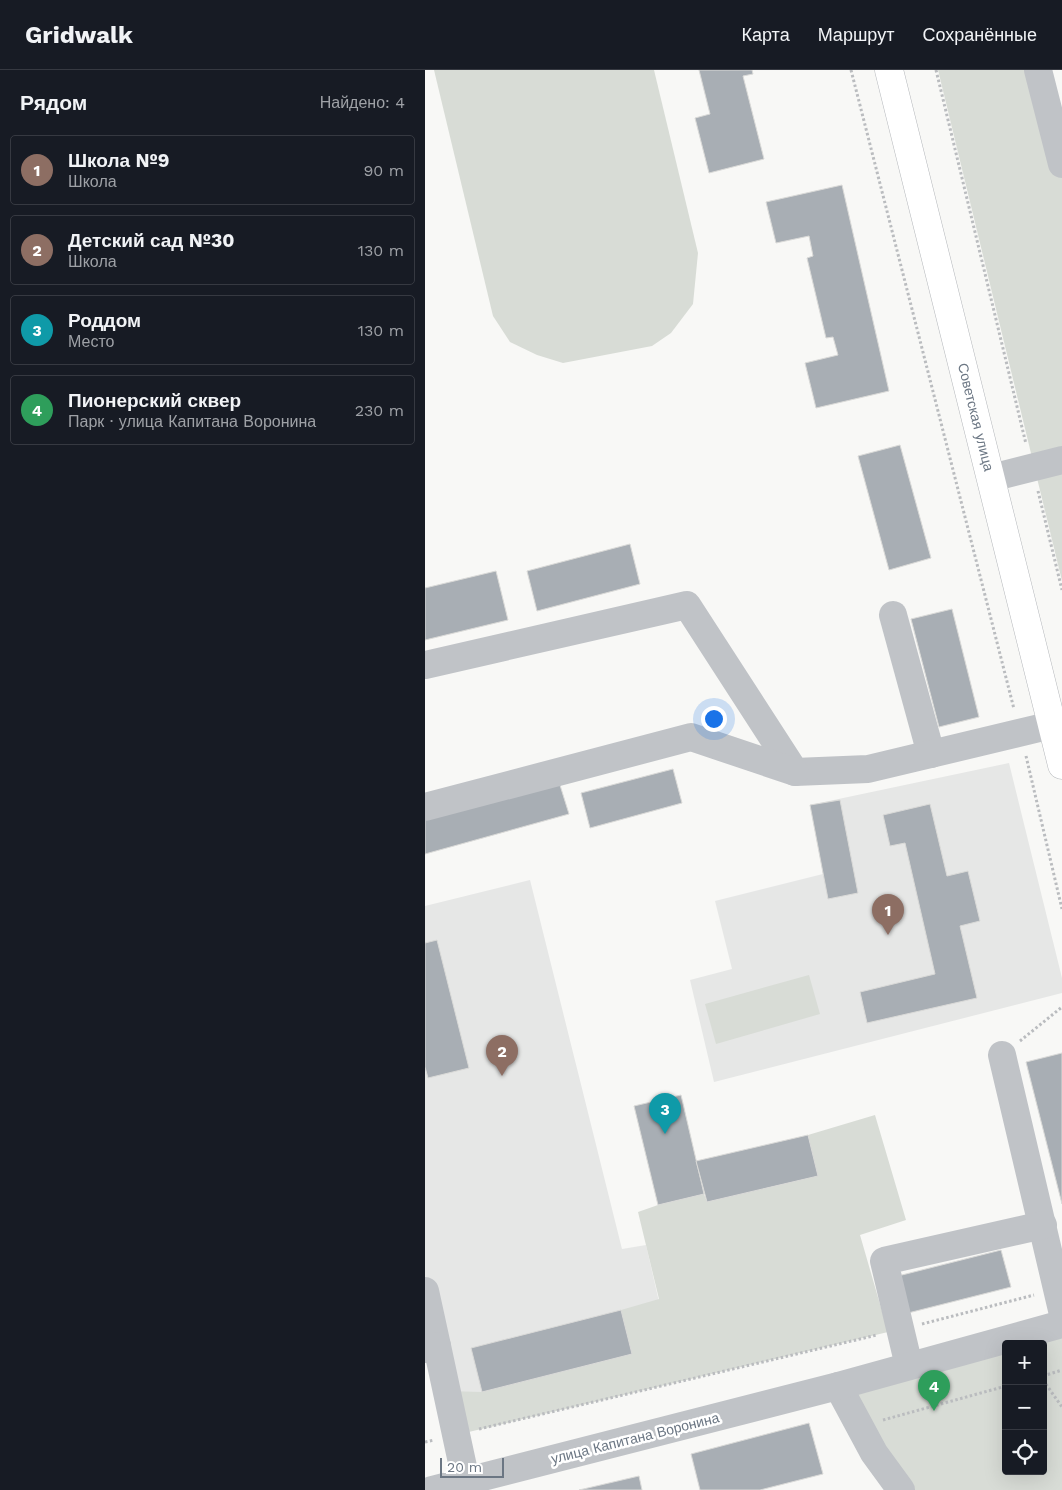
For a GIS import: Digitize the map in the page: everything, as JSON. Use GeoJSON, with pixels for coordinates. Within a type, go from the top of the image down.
{"type":"FeatureCollection","features":[{"type":"Feature","properties":{"kind":"main road","name":"Советская улица"},"geometry":{"type":"LineString","coordinates":[[889,70],[1062,765]]}},
{"type":"Feature","properties":{"kind":"street"},"geometry":{"type":"LineString","coordinates":[[1038,70],[1062,164]]}},
{"type":"Feature","properties":{"kind":"street"},"geometry":{"type":"LineString","coordinates":[[991,478],[1062,460]]}},
{"type":"Feature","properties":{"kind":"street"},"geometry":{"type":"LineString","coordinates":[[425,665],[687,605],[795,772]]}},
{"type":"Feature","properties":{"kind":"street"},"geometry":{"type":"LineString","coordinates":[[893,615],[931,754]]}},
{"type":"Feature","properties":{"kind":"street"},"geometry":{"type":"LineString","coordinates":[[425,807],[691,736],[795,772],[868,769],[1052,725]]}},
{"type":"Feature","properties":{"kind":"street"},"geometry":{"type":"LineString","coordinates":[[1002,1055],[1043,1225],[1052,1302]]}},
{"type":"Feature","properties":{"kind":"street"},"geometry":{"type":"LineString","coordinates":[[909,1366],[884,1260],[1043,1225]]}},
{"type":"Feature","properties":{"kind":"street"},"geometry":{"type":"LineString","coordinates":[[425,1291],[431,1348],[456,1435],[466,1481]]}},
{"type":"Feature","properties":{"kind":"street","name":"улица Капитана Воронина"},"geometry":{"type":"LineString","coordinates":[[432,1490],[838,1386],[1062,1324]]}},
{"type":"Feature","properties":{"kind":"street"},"geometry":{"type":"LineString","coordinates":[[838,1386],[874,1453],[901,1490]]}},
{"type":"Feature","properties":{"kind":"path"},"geometry":{"type":"LineString","coordinates":[[851,70],[1020,732],[1062,909]]}},
{"type":"Feature","properties":{"kind":"path"},"geometry":{"type":"LineString","coordinates":[[936,70],[1062,590]]}},
{"type":"Feature","properties":{"kind":"path"},"geometry":{"type":"LineString","coordinates":[[1002,1055],[1062,1007]]}},
{"type":"Feature","properties":{"kind":"path"},"geometry":{"type":"LineString","coordinates":[[917,1325],[1052,1302]]}},
{"type":"Feature","properties":{"kind":"path"},"geometry":{"type":"LineString","coordinates":[[425,1442],[878,1334]]}},
{"type":"Feature","properties":{"kind":"path"},"geometry":{"type":"LineString","coordinates":[[1047,1376],[1062,1370]]}},
{"type":"Feature","properties":{"kind":"path"},"geometry":{"type":"LineString","coordinates":[[1047,1384],[1062,1407]]}},
{"type":"Feature","properties":{"kind":"path"},"geometry":{"type":"LineString","coordinates":[[860,1427],[1002,1387]]}},
{"type":"Feature","properties":{"kind":"shaded area"},"geometry":{"type":"Polygon","coordinates":[[[434,70],[654,70],[698,253],[693,304],[671,333],[652,346],[563,363],[537,355],[510,342],[493,316],[434,70]]]}},
{"type":"Feature","properties":{"kind":"shaded area"},"geometry":{"type":"Polygon","coordinates":[[[938,70],[1038,70],[1062,164],[1062,581],[938,70]]]}},
{"type":"Feature","properties":{"kind":"shaded area"},"geometry":{"type":"Polygon","coordinates":[[[1009,763],[1062,978],[1062,993],[714,1082],[690,980],[732,969],[715,901],[823,874],[810,805],[1009,763]]]}},
{"type":"Feature","properties":{"kind":"shaded area"},"geometry":{"type":"Polygon","coordinates":[[[530,880],[622,1249],[646,1245],[673,1363],[458,1422],[425,1276],[425,906],[530,880]]]}},
{"type":"Feature","properties":{"kind":"shaded area"},"geometry":{"type":"Polygon","coordinates":[[[809,975],[820,1014],[716,1044],[705,1004],[809,975]]]}},
{"type":"Feature","properties":{"kind":"shaded area"},"geometry":{"type":"Polygon","coordinates":[[[875,1115],[906,1220],[860,1235],[888,1332],[456,1435],[447,1391],[482,1392],[632,1354],[621,1310],[659,1299],[638,1212],[704,1194],[707,1202],[817,1176],[808,1135],[875,1115]]]}},
{"type":"Feature","properties":{"kind":"shaded area"},"geometry":{"type":"Polygon","coordinates":[[[1062,1337],[1062,1490],[910,1490],[854,1393],[1002,1353],[1002,1475],[1047,1475],[1047,1341],[1062,1337]]]}},
{"type":"Feature","properties":{"kind":"building"},"geometry":{"type":"Polygon","coordinates":[[[699,70],[752,70],[753,74],[743,76],[764,159],[709,173],[695,118],[710,114],[699,70]]]}},
{"type":"Feature","properties":{"kind":"building"},"geometry":{"type":"Polygon","coordinates":[[[842,185],[889,391],[816,408],[805,363],[838,355],[833,337],[826,338],[807,258],[813,256],[809,236],[776,243],[766,202],[842,185]]]}},
{"type":"Feature","properties":{"kind":"building"},"geometry":{"type":"Polygon","coordinates":[[[900,445],[931,558],[889,570],[858,456],[900,445]]]}},
{"type":"Feature","properties":{"kind":"building"},"geometry":{"type":"Polygon","coordinates":[[[630,544],[640,584],[537,611],[527,571],[630,544]]]}},
{"type":"Feature","properties":{"kind":"building"},"geometry":{"type":"Polygon","coordinates":[[[496,571],[508,620],[425,640],[425,588],[496,571]]]}},
{"type":"Feature","properties":{"kind":"building"},"geometry":{"type":"Polygon","coordinates":[[[952,609],[979,717],[939,727],[911,619],[952,609]]]}},
{"type":"Feature","properties":{"kind":"building"},"geometry":{"type":"Polygon","coordinates":[[[673,769],[682,803],[590,828],[581,793],[673,769]]]}},
{"type":"Feature","properties":{"kind":"building"},"geometry":{"type":"Polygon","coordinates":[[[559,782],[569,814],[425,854],[425,819],[559,782]]]}},
{"type":"Feature","properties":{"kind":"building"},"geometry":{"type":"Polygon","coordinates":[[[840,800],[858,893],[828,899],[810,805],[840,800]]]}},
{"type":"Feature","properties":{"kind":"building"},"geometry":{"type":"Polygon","coordinates":[[[930,804],[947,876],[968,871],[980,921],[960,926],[977,998],[867,1023],[860,992],[935,974],[905,843],[890,846],[883,815],[930,804]]]}},
{"type":"Feature","properties":{"kind":"building"},"geometry":{"type":"Polygon","coordinates":[[[437,940],[469,1068],[428,1078],[425,1067],[425,943],[437,940]]]}},
{"type":"Feature","properties":{"kind":"building"},"geometry":{"type":"Polygon","coordinates":[[[1062,1053],[1062,1204],[1026,1062],[1062,1053]]]}},
{"type":"Feature","properties":{"kind":"building"},"geometry":{"type":"Polygon","coordinates":[[[681,1095],[704,1194],[658,1205],[634,1106],[681,1095]]]}},
{"type":"Feature","properties":{"kind":"building"},"geometry":{"type":"Polygon","coordinates":[[[808,1135],[818,1176],[707,1202],[696,1161],[808,1135]]]}},
{"type":"Feature","properties":{"kind":"building"},"geometry":{"type":"Polygon","coordinates":[[[1001,1250],[1011,1287],[904,1314],[894,1277],[1001,1250]]]}},
{"type":"Feature","properties":{"kind":"building"},"geometry":{"type":"Polygon","coordinates":[[[621,1310],[632,1354],[482,1392],[471,1348],[621,1310]]]}},
{"type":"Feature","properties":{"kind":"building"},"geometry":{"type":"Polygon","coordinates":[[[809,1423],[823,1474],[760,1490],[700,1490],[691,1454],[809,1423]]]}},
{"type":"Feature","properties":{"kind":"building"},"geometry":{"type":"Polygon","coordinates":[[[639,1476],[642,1490],[579,1490],[639,1476]]]}},
{"type":"Feature","properties":{"kind":"place","name":"Школа №9"},"geometry":{"type":"Point","coordinates":[888,935]}},
{"type":"Feature","properties":{"kind":"place","name":"Детский сад №30"},"geometry":{"type":"Point","coordinates":[502,1076]}},
{"type":"Feature","properties":{"kind":"place","name":"Роддом"},"geometry":{"type":"Point","coordinates":[665,1134]}},
{"type":"Feature","properties":{"kind":"place","name":"Пионерский сквер"},"geometry":{"type":"Point","coordinates":[934,1411]}}]}
